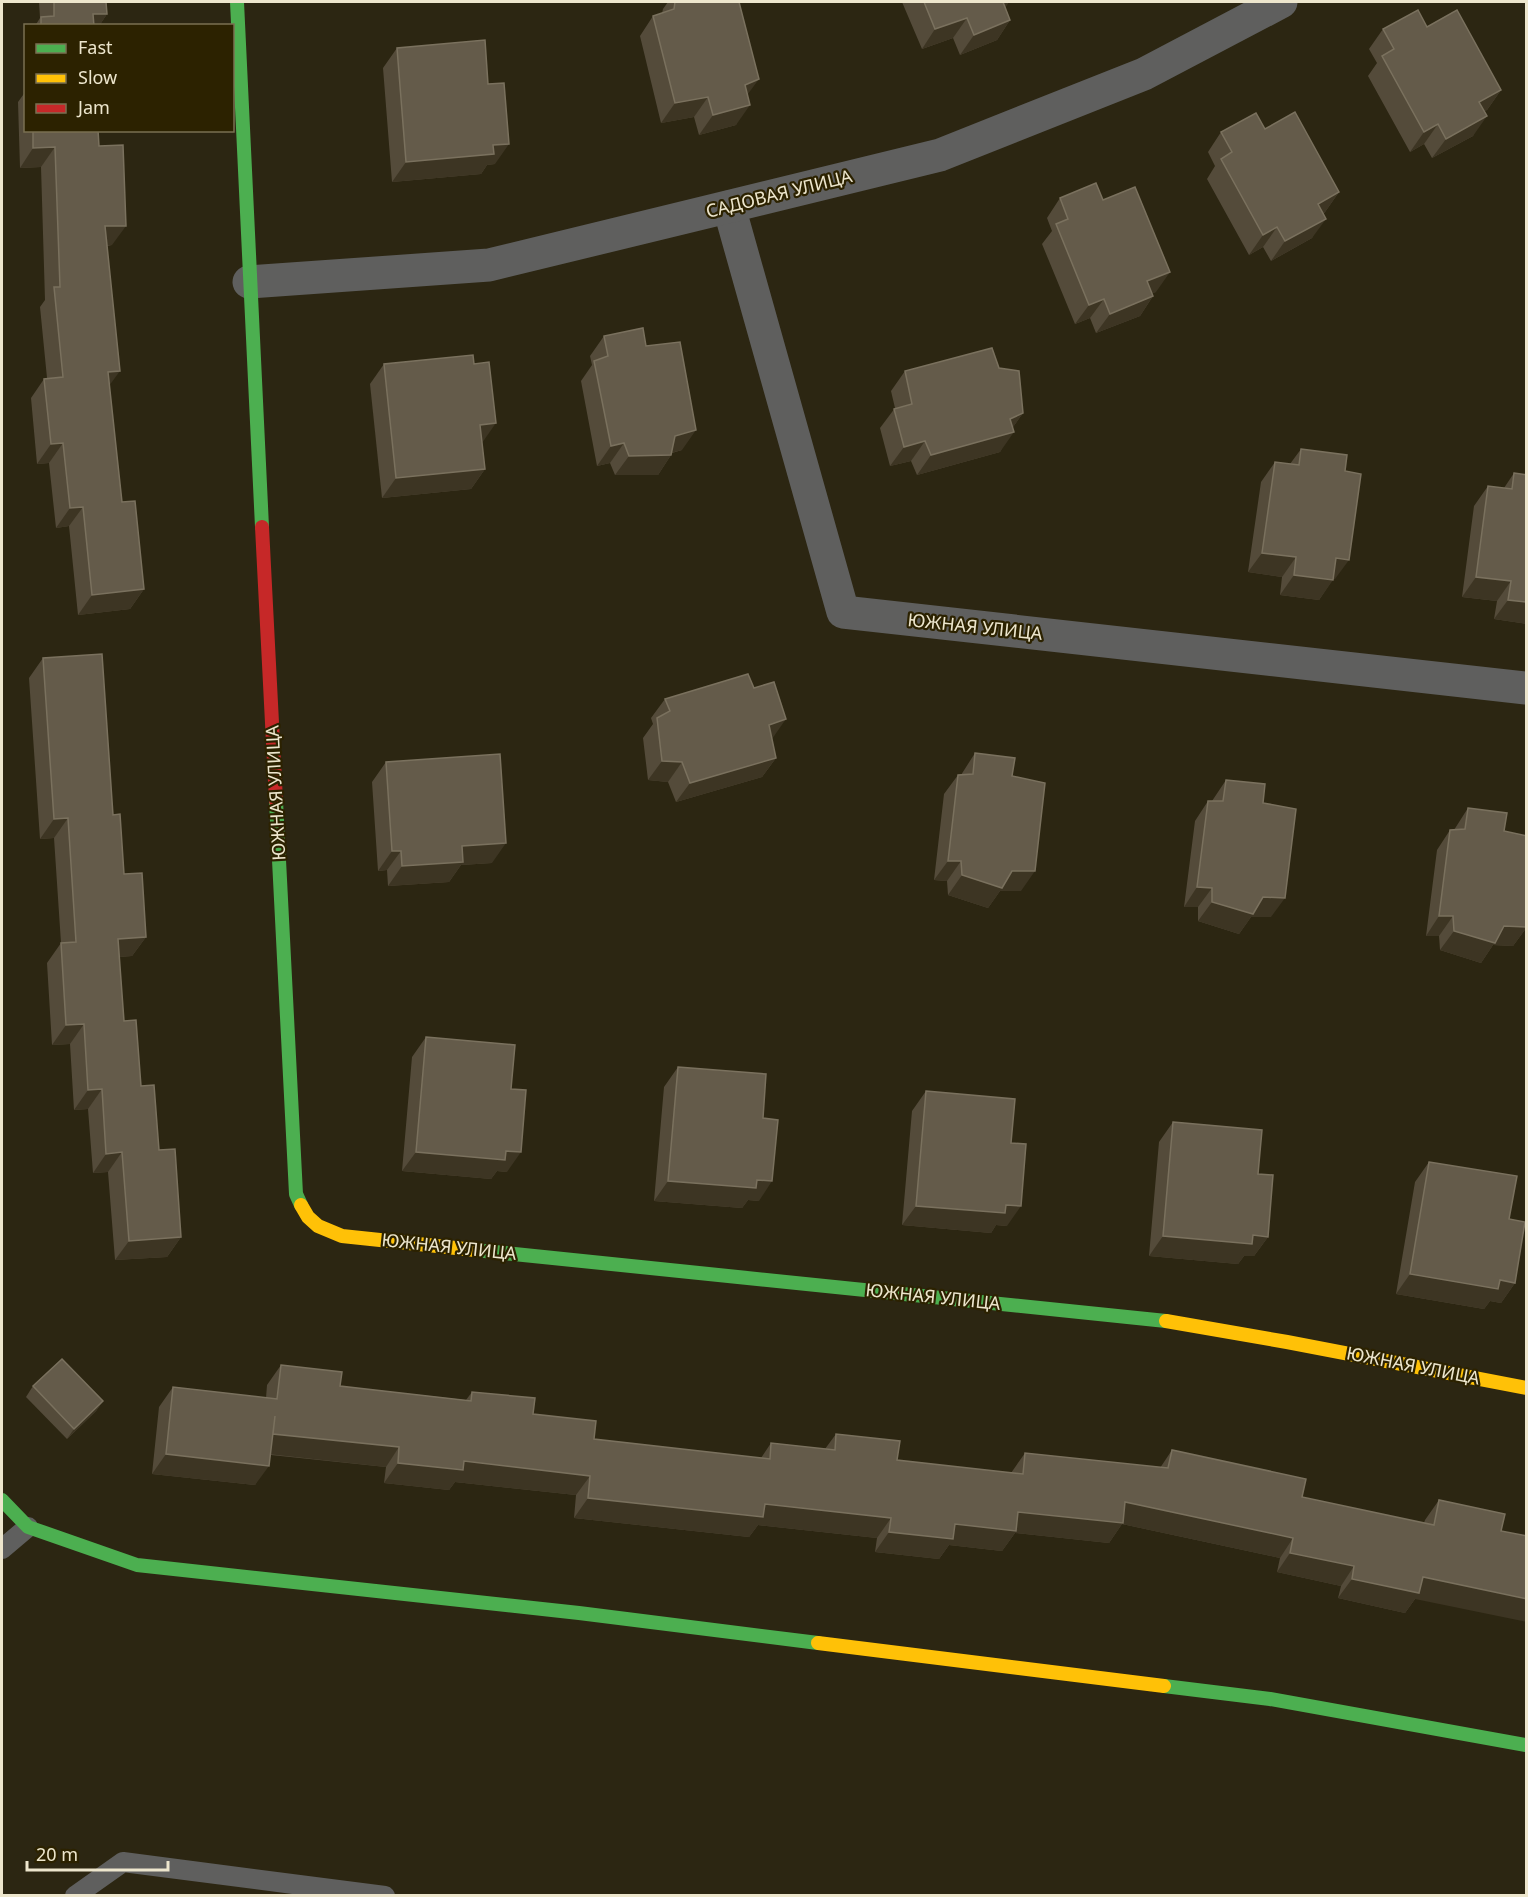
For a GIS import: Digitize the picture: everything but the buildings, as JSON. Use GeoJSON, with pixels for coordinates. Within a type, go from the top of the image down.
{"type":"FeatureCollection","features":[{"type":"Feature","properties":{"kind":"street","name":"ЮЖНАЯ УЛИЦА"},"geometry":{"type":"LineString","coordinates":[[237,2],[249,282],[296,1194],[306,1216],[323,1230],[342,1236],[1156,1320],[1287,1342],[1527,1388]]}},
{"type":"Feature","properties":{"kind":"street","name":"САДОВАЯ УЛИЦА"},"geometry":{"type":"LineString","coordinates":[[249,282],[489,266],[940,155],[1144,74],[1281,2]]}},
{"type":"Feature","properties":{"kind":"street","name":"ЮЖНАЯ УЛИЦА"},"geometry":{"type":"LineString","coordinates":[[729,207],[843,612],[1527,688]]}},
{"type":"Feature","properties":{"kind":"street"},"geometry":{"type":"LineString","coordinates":[[2,1500],[28,1527],[137,1565],[579,1613],[1270,1699],[1527,1745]]}},
{"type":"Feature","properties":{"kind":"lane"},"geometry":{"type":"LineString","coordinates":[[2,1549],[28,1527]]}},
{"type":"Feature","properties":{"kind":"lane"},"geometry":{"type":"LineString","coordinates":[[75,1896],[123,1862],[385,1896]]}},
{"type":"Feature","properties":{"kind":"traffic: fast"},"geometry":{"type":"LineString","coordinates":[[237,2],[262,527]]}},
{"type":"Feature","properties":{"kind":"traffic: fast"},"geometry":{"type":"LineString","coordinates":[[276,801],[296,1194],[301,1205]]}},
{"type":"Feature","properties":{"kind":"traffic: fast"},"geometry":{"type":"LineString","coordinates":[[475,1250],[1166,1321]]}},
{"type":"Feature","properties":{"kind":"traffic: fast"},"geometry":{"type":"LineString","coordinates":[[2,1500],[28,1527],[137,1565],[579,1613],[818,1643]]}},
{"type":"Feature","properties":{"kind":"traffic: fast"},"geometry":{"type":"LineString","coordinates":[[1164,1686],[1270,1699],[1526,1745]]}},
{"type":"Feature","properties":{"kind":"traffic: slow"},"geometry":{"type":"LineString","coordinates":[[301,1205],[308,1217],[318,1226],[342,1236],[475,1250]]}},
{"type":"Feature","properties":{"kind":"traffic: slow"},"geometry":{"type":"LineString","coordinates":[[1166,1321],[1526,1388]]}},
{"type":"Feature","properties":{"kind":"traffic: slow"},"geometry":{"type":"LineString","coordinates":[[818,1643],[1164,1686]]}},
{"type":"Feature","properties":{"kind":"traffic: jam"},"geometry":{"type":"LineString","coordinates":[[262,527],[276,801]]}}]}
